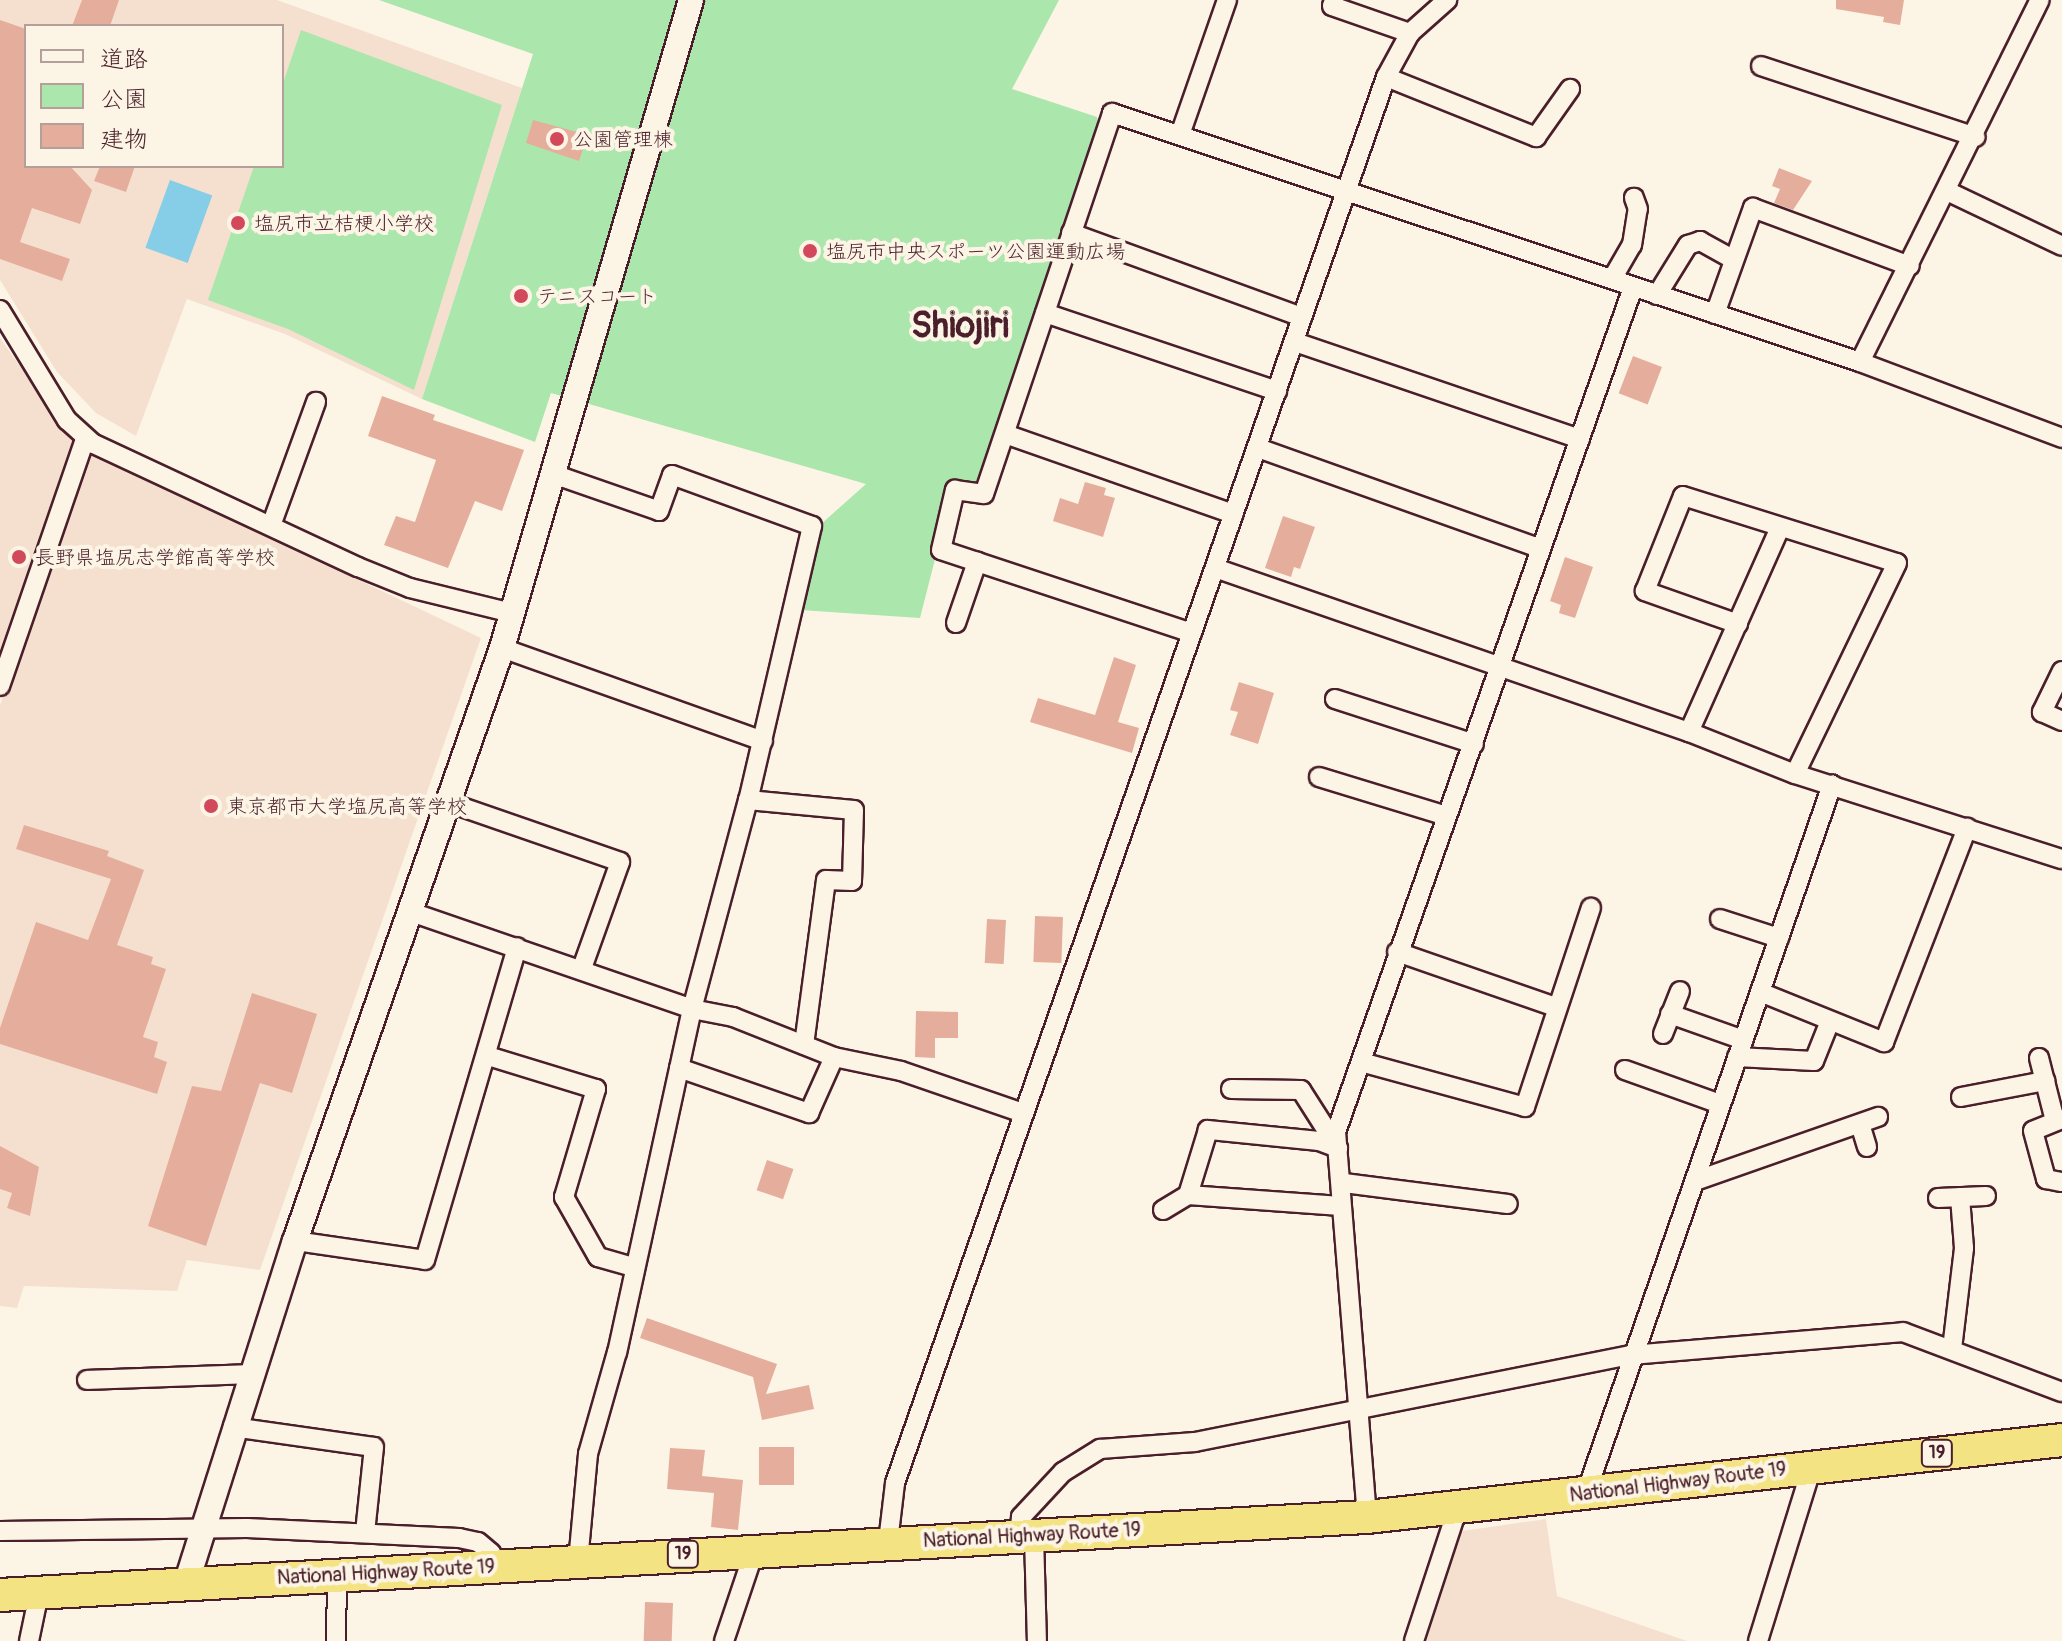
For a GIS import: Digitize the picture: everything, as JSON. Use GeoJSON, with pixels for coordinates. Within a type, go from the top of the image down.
{"type":"FeatureCollection","features":[{"type":"Feature","properties":{"kind":"highway","name":"National Highway Route 19"},"geometry":{"type":"LineString","coordinates":[[0,1595],[755,1549],[1367,1517],[2062,1440]]}},
{"type":"Feature","properties":{"kind":"street"},"geometry":{"type":"LineString","coordinates":[[186,1584],[200,1529],[295,1241],[502,648],[691,0]]}},
{"type":"Feature","properties":{"kind":"street"},"geometry":{"type":"LineString","coordinates":[[1181,132],[1227,0]]}},
{"type":"Feature","properties":{"kind":"street"},"geometry":{"type":"LineString","coordinates":[[1334,0],[1332,6],[1410,33]]}},
{"type":"Feature","properties":{"kind":"street"},"geometry":{"type":"LineString","coordinates":[[888,1542],[895,1483],[1386,77],[1410,33],[1447,0]]}},
{"type":"Feature","properties":{"kind":"street"},"geometry":{"type":"LineString","coordinates":[[1860,362],[1949,192],[2040,0]]}},
{"type":"Feature","properties":{"kind":"street"},"geometry":{"type":"LineString","coordinates":[[1761,66],[1976,137]]}},
{"type":"Feature","properties":{"kind":"street"},"geometry":{"type":"LineString","coordinates":[[1386,77],[1536,137],[1570,89]]}},
{"type":"Feature","properties":{"kind":"street"},"geometry":{"type":"LineString","coordinates":[[1192,633],[941,550],[955,490],[984,494],[1112,113],[1181,132],[1860,362],[2062,438]]}},
{"type":"Feature","properties":{"kind":"street"},"geometry":{"type":"LineString","coordinates":[[1949,192],[2062,246]]}},
{"type":"Feature","properties":{"kind":"street"},"geometry":{"type":"LineString","coordinates":[[1612,279],[1632,245],[1638,209],[1634,198]]}},
{"type":"Feature","properties":{"kind":"street"},"geometry":{"type":"LineString","coordinates":[[1715,314],[1753,208],[1910,266]]}},
{"type":"Feature","properties":{"kind":"street"},"geometry":{"type":"LineString","coordinates":[[1071,233],[1302,317]]}},
{"type":"Feature","properties":{"kind":"street"},"geometry":{"type":"LineString","coordinates":[[1657,295],[1688,245],[1700,241],[1733,259]]}},
{"type":"Feature","properties":{"kind":"street"},"geometry":{"type":"LineString","coordinates":[[1367,1517],[1341,1206],[1344,1183],[1336,1132],[1443,815],[1474,744],[1633,287]]}},
{"type":"Feature","properties":{"kind":"street"},"geometry":{"type":"LineString","coordinates":[[0,310],[67,420],[85,439],[410,588],[512,613]]}},
{"type":"Feature","properties":{"kind":"street"},"geometry":{"type":"LineString","coordinates":[[1045,313],[1277,391]]}},
{"type":"Feature","properties":{"kind":"street"},"geometry":{"type":"LineString","coordinates":[[1295,342],[1580,439]]}},
{"type":"Feature","properties":{"kind":"street"},"geometry":{"type":"LineString","coordinates":[[272,523],[316,402]]}},
{"type":"Feature","properties":{"kind":"street"},"geometry":{"type":"LineString","coordinates":[[1005,434],[1233,514]]}},
{"type":"Feature","properties":{"kind":"street"},"geometry":{"type":"LineString","coordinates":[[0,686],[85,439]]}},
{"type":"Feature","properties":{"kind":"street"},"geometry":{"type":"LineString","coordinates":[[1258,448],[1541,549]]}},
{"type":"Feature","properties":{"kind":"street"},"geometry":{"type":"LineString","coordinates":[[553,474],[659,511],[672,475],[812,526],[763,741],[692,1009],[633,1267],[617,1352],[588,1454],[578,1561]]}},
{"type":"Feature","properties":{"kind":"street"},"geometry":{"type":"LineString","coordinates":[[1738,624],[1645,591],[1683,496],[1897,563],[1795,774]]}},
{"type":"Feature","properties":{"kind":"street"},"geometry":{"type":"LineString","coordinates":[[1689,732],[1780,528]]}},
{"type":"Feature","properties":{"kind":"street"},"geometry":{"type":"LineString","coordinates":[[956,623],[977,562]]}},
{"type":"Feature","properties":{"kind":"street"},"geometry":{"type":"LineString","coordinates":[[1215,568],[1689,732],[1795,774],[2062,859]]}},
{"type":"Feature","properties":{"kind":"street"},"geometry":{"type":"LineString","coordinates":[[502,648],[763,741]]}},
{"type":"Feature","properties":{"kind":"street"},"geometry":{"type":"LineString","coordinates":[[2062,671],[2042,712],[2062,721]]}},
{"type":"Feature","properties":{"kind":"street"},"geometry":{"type":"LineString","coordinates":[[1335,699],[1474,744]]}},
{"type":"Feature","properties":{"kind":"street"},"geometry":{"type":"LineString","coordinates":[[1319,777],[1443,815]]}},
{"type":"Feature","properties":{"kind":"street"},"geometry":{"type":"LineString","coordinates":[[1586,1493],[1631,1355],[1695,1181],[1832,785]]}},
{"type":"Feature","properties":{"kind":"street"},"geometry":{"type":"LineString","coordinates":[[748,800],[854,810],[852,881],[826,880],[804,1045]]}},
{"type":"Feature","properties":{"kind":"street"},"geometry":{"type":"LineString","coordinates":[[447,802],[620,862],[582,968]]}},
{"type":"Feature","properties":{"kind":"street"},"geometry":{"type":"LineString","coordinates":[[1760,992],[1884,1042],[1967,828]]}},
{"type":"Feature","properties":{"kind":"street"},"geometry":{"type":"LineString","coordinates":[[1361,1062],[1525,1107],[1591,908]]}},
{"type":"Feature","properties":{"kind":"street"},"geometry":{"type":"LineString","coordinates":[[411,912],[582,968],[692,1009],[733,1017],[834,1057],[901,1071],[1023,1113]]}},
{"type":"Feature","properties":{"kind":"street"},"geometry":{"type":"LineString","coordinates":[[1720,919],[1779,938]]}},
{"type":"Feature","properties":{"kind":"street"},"geometry":{"type":"LineString","coordinates":[[295,1241],[425,1260],[488,1056],[517,947]]}},
{"type":"Feature","properties":{"kind":"street"},"geometry":{"type":"LineString","coordinates":[[1397,952],[1556,1007]]}},
{"type":"Feature","properties":{"kind":"street"},"geometry":{"type":"LineString","coordinates":[[1663,1034],[1680,991]]}},
{"type":"Feature","properties":{"kind":"street"},"geometry":{"type":"LineString","coordinates":[[1670,1014],[1740,1049],[1814,1061],[1830,1021]]}},
{"type":"Feature","properties":{"kind":"street"},"geometry":{"type":"LineString","coordinates":[[488,1056],[596,1089],[564,1197],[598,1257],[633,1267]]}},
{"type":"Feature","properties":{"kind":"street"},"geometry":{"type":"LineString","coordinates":[[679,1068],[809,1113],[834,1057]]}},
{"type":"Feature","properties":{"kind":"street"},"geometry":{"type":"LineString","coordinates":[[2039,1058],[2059,1120],[2033,1131],[2046,1179],[2062,1182]]}},
{"type":"Feature","properties":{"kind":"street"},"geometry":{"type":"LineString","coordinates":[[1625,1070],[1720,1104]]}},
{"type":"Feature","properties":{"kind":"street"},"geometry":{"type":"LineString","coordinates":[[1961,1097],[2045,1081]]}},
{"type":"Feature","properties":{"kind":"street"},"geometry":{"type":"LineString","coordinates":[[1231,1089],[1301,1090],[1338,1148]]}},
{"type":"Feature","properties":{"kind":"street"},"geometry":{"type":"LineString","coordinates":[[1695,1181],[1878,1117]]}},
{"type":"Feature","properties":{"kind":"street"},"geometry":{"type":"LineString","coordinates":[[1860,1124],[1867,1147]]}},
{"type":"Feature","properties":{"kind":"street"},"geometry":{"type":"LineString","coordinates":[[1188,1195],[1208,1130],[1319,1141],[1338,1148]]}},
{"type":"Feature","properties":{"kind":"street"},"geometry":{"type":"LineString","coordinates":[[1344,1183],[1508,1204]]}},
{"type":"Feature","properties":{"kind":"street"},"geometry":{"type":"LineString","coordinates":[[1163,1210],[1188,1195],[1341,1206]]}},
{"type":"Feature","properties":{"kind":"street"},"geometry":{"type":"LineString","coordinates":[[1938,1198],[1986,1196]]}},
{"type":"Feature","properties":{"kind":"street"},"geometry":{"type":"LineString","coordinates":[[1952,1349],[1964,1248],[1960,1197]]}},
{"type":"Feature","properties":{"kind":"street"},"geometry":{"type":"LineString","coordinates":[[1037,1641],[1026,1536],[1021,1517],[1063,1472],[1100,1449],[1195,1442],[1631,1355],[1903,1332],[2062,1392]]}},
{"type":"Feature","properties":{"kind":"street"},"geometry":{"type":"LineString","coordinates":[[87,1380],[251,1374]]}},
{"type":"Feature","properties":{"kind":"street"},"geometry":{"type":"LineString","coordinates":[[233,1427],[374,1447],[365,1533]]}},
{"type":"Feature","properties":{"kind":"street"},"geometry":{"type":"LineString","coordinates":[[1758,1641],[1812,1467]]}},
{"type":"Feature","properties":{"kind":"street"},"geometry":{"type":"LineString","coordinates":[[1414,1641],[1458,1507]]}},
{"type":"Feature","properties":{"kind":"street"},"geometry":{"type":"LineString","coordinates":[[0,1531],[200,1529],[365,1533],[478,1542],[491,1553],[494,1567]]}},
{"type":"Feature","properties":{"kind":"street"},"geometry":{"type":"LineString","coordinates":[[724,1641],[755,1549]]}},
{"type":"Feature","properties":{"kind":"street"},"geometry":{"type":"LineString","coordinates":[[336,1641],[337,1575]]}},
{"type":"Feature","properties":{"kind":"street"},"geometry":{"type":"LineString","coordinates":[[29,1641],[39,1593]]}},
{"type":"Feature","properties":{"kind":"shaded area","name":"塩尻市立桔梗小学校"},"geometry":{"type":"Polygon","coordinates":[[[0,0],[277,0],[522,88],[422,399],[285,334],[187,299],[136,436],[96,413],[57,372],[0,280],[0,0]]]}},
{"type":"Feature","properties":{"kind":"shaded area","name":"長野県塩尻志学館高等学校"},"geometry":{"type":"Polygon","coordinates":[[[0,338],[77,447],[0,668],[0,338]]]}},
{"type":"Feature","properties":{"kind":"shaded area","name":"東京都市大学塩尻高等学校"},"geometry":{"type":"Polygon","coordinates":[[[91,453],[481,638],[260,1270],[187,1260],[177,1291],[24,1286],[17,1308],[0,1306],[0,705],[85,456],[91,453]]]}},
{"type":"Feature","properties":{"kind":"shaded area"},"geometry":{"type":"Polygon","coordinates":[[[1546,1519],[1557,1596],[1687,1641],[1426,1641],[1462,1531],[1546,1519]]]}},
{"type":"Feature","properties":{"kind":"green space"},"geometry":{"type":"Polygon","coordinates":[[[379,0],[1059,0],[1012,89],[1097,117],[1100,131],[984,483],[955,481],[920,618],[800,610],[820,525],[866,484],[551,393],[535,442],[422,399],[533,54],[379,0]]]}},
{"type":"Feature","properties":{"kind":"green space"},"geometry":{"type":"Polygon","coordinates":[[[301,30],[502,105],[414,390],[288,329],[208,300],[253,168],[284,168],[284,80],[301,30]]]}},
{"type":"Feature","properties":{"kind":"water"},"geometry":{"type":"Polygon","coordinates":[[[170,180],[212,195],[188,263],[145,248],[170,180]]]}},
{"type":"Feature","properties":{"kind":"building"},"geometry":{"type":"Polygon","coordinates":[[[82,0],[119,0],[111,24],[73,24],[82,0]]]}},
{"type":"Feature","properties":{"kind":"building"},"geometry":{"type":"Polygon","coordinates":[[[1836,0],[1904,0],[1900,25],[1883,22],[1884,17],[1836,9],[1836,0]]]}},
{"type":"Feature","properties":{"kind":"building"},"geometry":{"type":"Polygon","coordinates":[[[0,20],[24,28],[24,168],[72,168],[92,190],[80,224],[32,208],[20,242],[70,259],[62,281],[0,259],[0,20]]]}},
{"type":"Feature","properties":{"kind":"building","name":"公園管理棟"},"geometry":{"type":"Polygon","coordinates":[[[533,120],[588,135],[579,161],[526,143],[533,120]]]}},
{"type":"Feature","properties":{"kind":"building"},"geometry":{"type":"Polygon","coordinates":[[[99,168],[134,168],[126,192],[94,181],[99,168]]]}},
{"type":"Feature","properties":{"kind":"building"},"geometry":{"type":"Polygon","coordinates":[[[1779,168],[1812,181],[1793,210],[1774,203],[1780,189],[1772,186],[1779,168]]]}},
{"type":"Feature","properties":{"kind":"building"},"geometry":{"type":"Polygon","coordinates":[[[1633,356],[1662,367],[1648,404],[1619,393],[1633,356]]]}},
{"type":"Feature","properties":{"kind":"building"},"geometry":{"type":"Polygon","coordinates":[[[382,396],[435,415],[433,420],[524,450],[502,511],[475,501],[448,568],[384,545],[396,516],[415,522],[436,460],[368,436],[382,396]]]}},
{"type":"Feature","properties":{"kind":"building"},"geometry":{"type":"Polygon","coordinates":[[[1085,482],[1106,488],[1104,495],[1115,498],[1103,537],[1053,521],[1060,498],[1078,504],[1085,482]]]}},
{"type":"Feature","properties":{"kind":"building"},"geometry":{"type":"Polygon","coordinates":[[[1283,516],[1315,527],[1300,569],[1294,567],[1291,577],[1265,568],[1283,516]]]}},
{"type":"Feature","properties":{"kind":"building"},"geometry":{"type":"Polygon","coordinates":[[[1565,557],[1593,567],[1575,618],[1559,613],[1561,605],[1550,601],[1565,557]]]}},
{"type":"Feature","properties":{"kind":"building"},"geometry":{"type":"Polygon","coordinates":[[[1114,657],[1136,665],[1118,722],[1139,728],[1132,753],[1030,722],[1038,698],[1095,715],[1114,657]]]}},
{"type":"Feature","properties":{"kind":"building"},"geometry":{"type":"Polygon","coordinates":[[[1239,682],[1274,693],[1258,744],[1230,735],[1238,712],[1230,710],[1239,682]]]}},
{"type":"Feature","properties":{"kind":"building"},"geometry":{"type":"Polygon","coordinates":[[[24,825],[109,851],[107,856],[144,870],[117,945],[153,957],[151,964],[166,969],[143,1037],[158,1042],[154,1057],[167,1062],[157,1094],[0,1044],[0,1028],[36,922],[88,940],[111,879],[16,849],[24,825]]]}},
{"type":"Feature","properties":{"kind":"building"},"geometry":{"type":"Polygon","coordinates":[[[1035,916],[1063,917],[1061,963],[1033,962],[1035,916]]]}},
{"type":"Feature","properties":{"kind":"building"},"geometry":{"type":"Polygon","coordinates":[[[987,919],[1006,920],[1004,964],[985,963],[987,919]]]}},
{"type":"Feature","properties":{"kind":"building"},"geometry":{"type":"Polygon","coordinates":[[[252,993],[317,1014],[292,1093],[260,1083],[206,1246],[148,1226],[192,1086],[221,1091],[252,993]]]}},
{"type":"Feature","properties":{"kind":"building"},"geometry":{"type":"Polygon","coordinates":[[[916,1011],[958,1012],[958,1038],[935,1038],[935,1058],[915,1057],[916,1011]]]}},
{"type":"Feature","properties":{"kind":"building"},"geometry":{"type":"Polygon","coordinates":[[[0,1146],[39,1167],[30,1216],[7,1208],[12,1193],[0,1189],[0,1146]]]}},
{"type":"Feature","properties":{"kind":"building"},"geometry":{"type":"Polygon","coordinates":[[[767,1160],[793,1169],[783,1199],[757,1190],[767,1160]]]}},
{"type":"Feature","properties":{"kind":"building"},"geometry":{"type":"Polygon","coordinates":[[[647,1318],[777,1364],[766,1394],[809,1385],[814,1409],[762,1420],[753,1377],[640,1338],[647,1318]]]}},
{"type":"Feature","properties":{"kind":"building"},"geometry":{"type":"Polygon","coordinates":[[[759,1447],[794,1447],[794,1485],[759,1485],[759,1447]]]}},
{"type":"Feature","properties":{"kind":"building"},"geometry":{"type":"Polygon","coordinates":[[[670,1448],[705,1450],[702,1476],[743,1480],[738,1530],[711,1527],[714,1493],[667,1489],[670,1448]]]}},
{"type":"Feature","properties":{"kind":"building"},"geometry":{"type":"Polygon","coordinates":[[[645,1602],[673,1603],[672,1641],[644,1641],[645,1602]]]}},
{"type":"Feature","properties":{"kind":"place","name":"公園管理棟"},"geometry":{"type":"Point","coordinates":[557,139]}},
{"type":"Feature","properties":{"kind":"place","name":"塩尻市立桔梗小学校"},"geometry":{"type":"Point","coordinates":[238,223]}},
{"type":"Feature","properties":{"kind":"place","name":"塩尻市中央スポーツ公園運動広場"},"geometry":{"type":"Point","coordinates":[810,251]}},
{"type":"Feature","properties":{"kind":"place","name":"テニスコート"},"geometry":{"type":"Point","coordinates":[521,296]}},
{"type":"Feature","properties":{"kind":"place","name":"長野県塩尻志学館高等学校"},"geometry":{"type":"Point","coordinates":[19,557]}},
{"type":"Feature","properties":{"kind":"place","name":"東京都市大学塩尻高等学校"},"geometry":{"type":"Point","coordinates":[211,806]}},
{"type":"Feature","properties":{"kind":"district","name":"Shiojiri"},"geometry":{"type":"Point","coordinates":[960,326]}}]}
